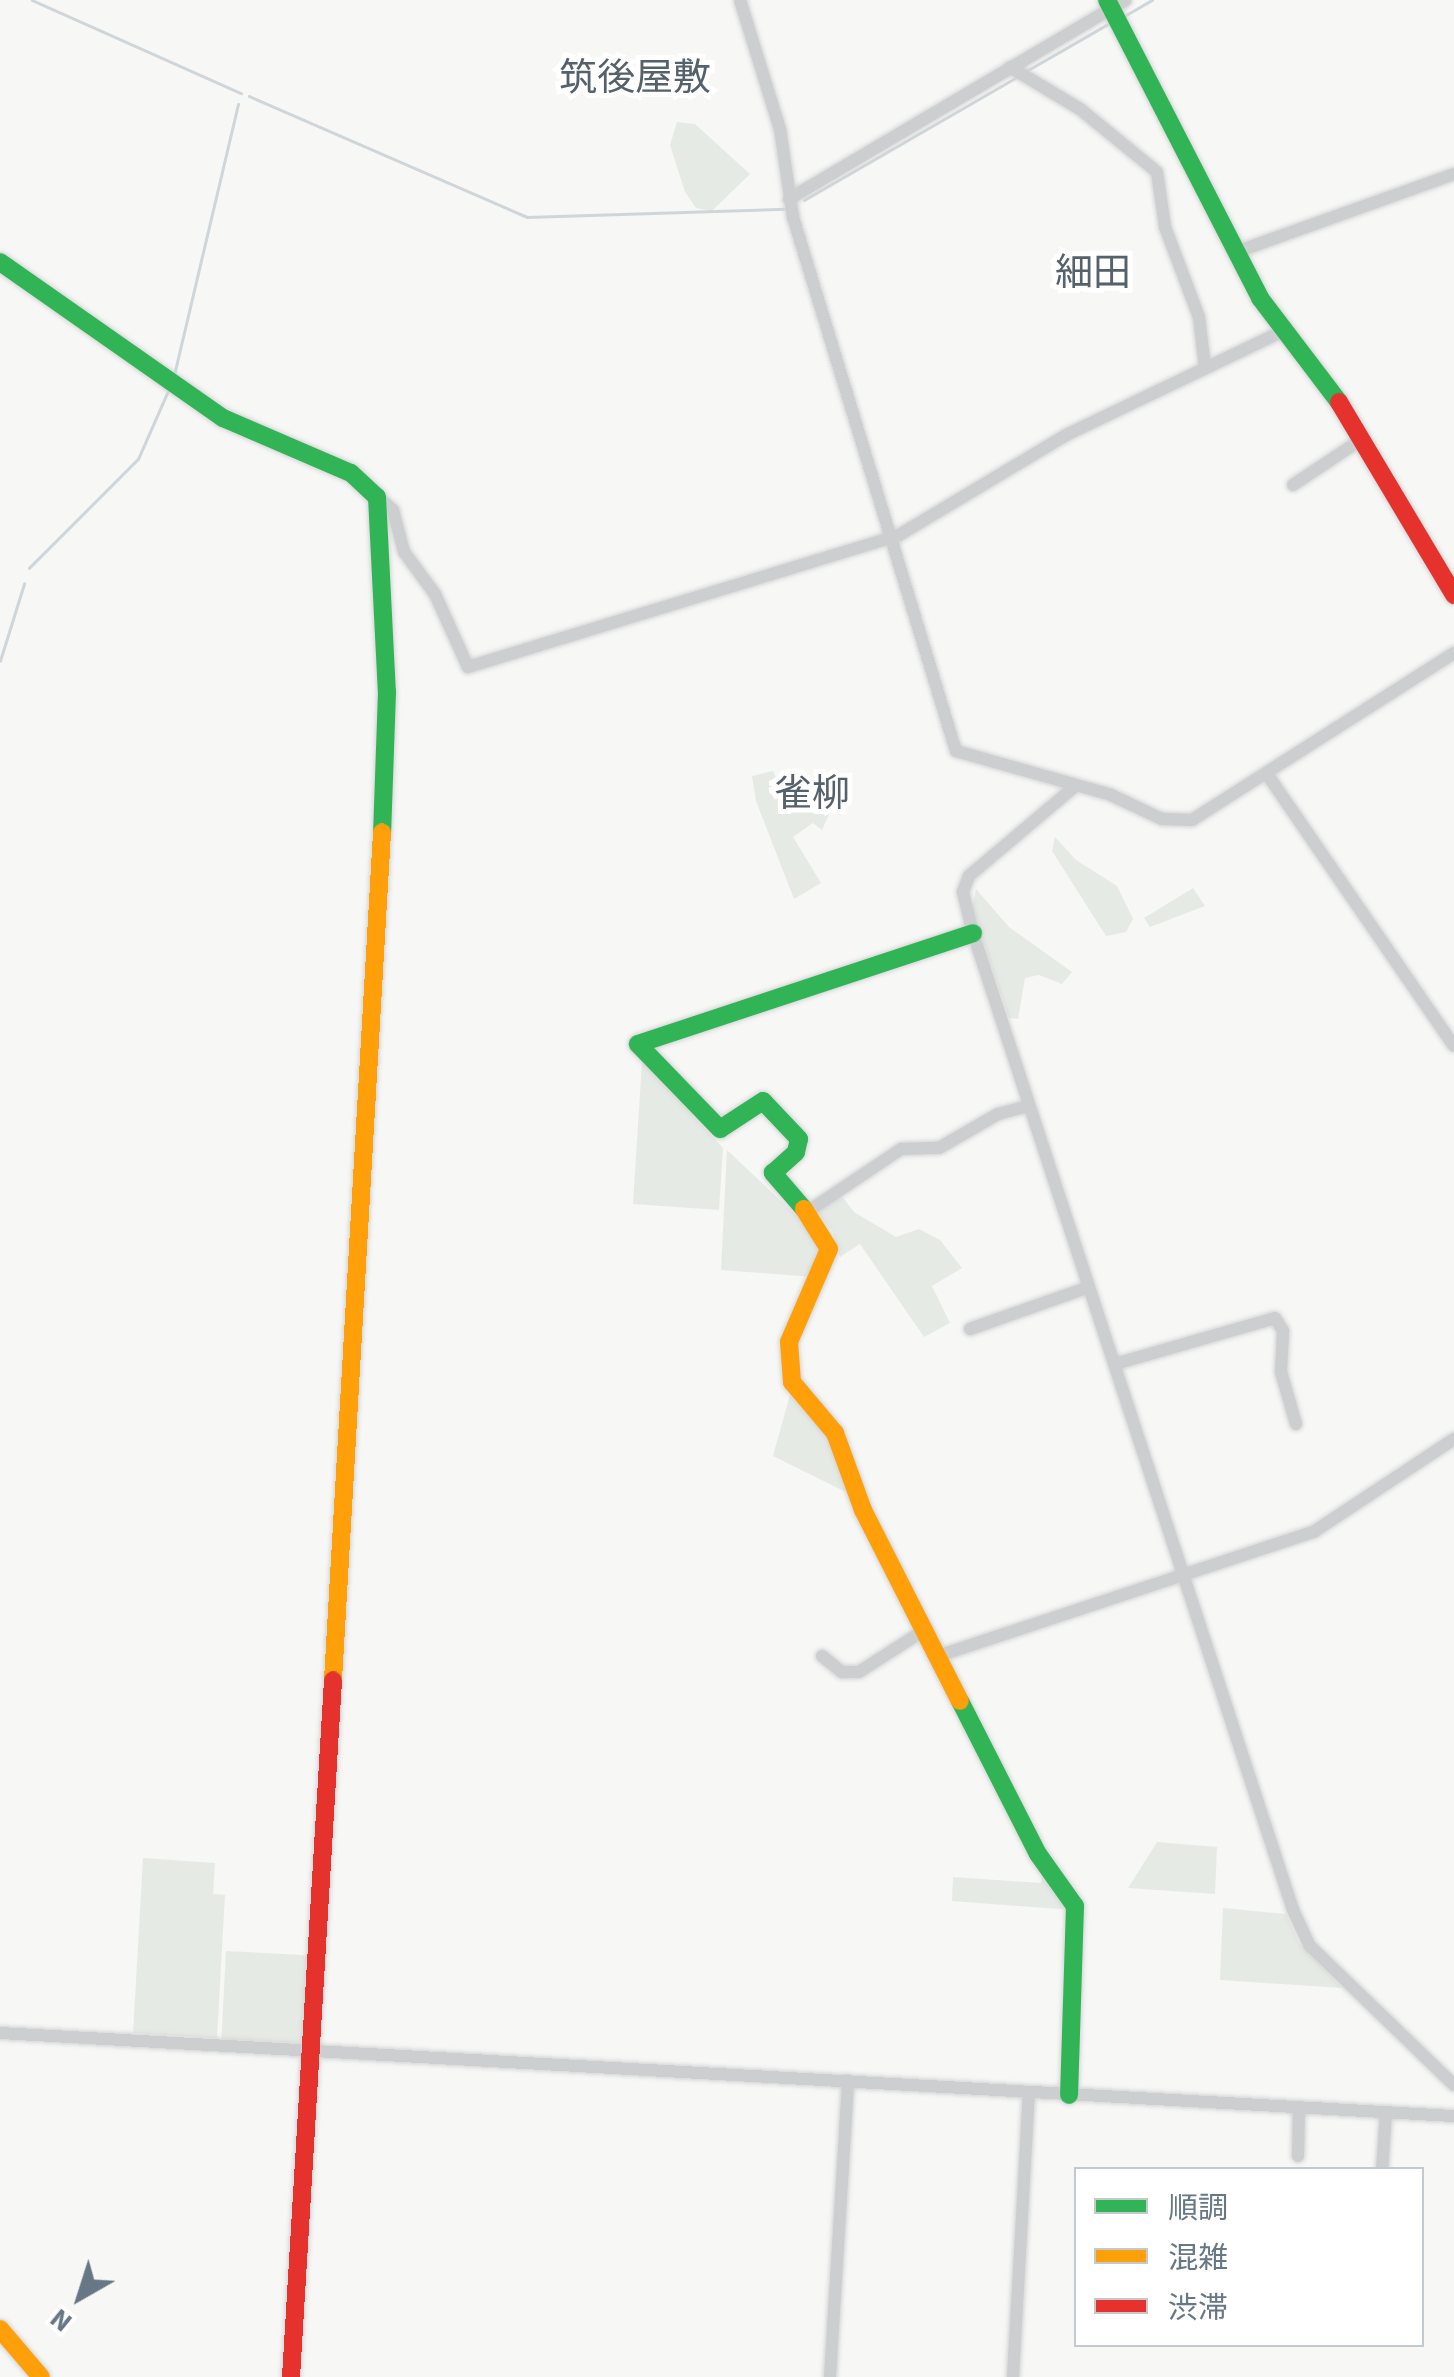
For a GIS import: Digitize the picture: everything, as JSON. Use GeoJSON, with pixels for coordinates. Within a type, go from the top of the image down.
{"type":"FeatureCollection","features":[{"type":"Feature","properties":{"kind":"street"},"geometry":{"type":"LineString","coordinates":[[740,0],[780,129],[788,199],[956,751],[1074,788],[1111,794],[1162,819],[1192,820],[1269,777],[1454,654]]}},
{"type":"Feature","properties":{"kind":"street"},"geometry":{"type":"LineString","coordinates":[[788,199],[1014,71],[1115,3],[1239,251],[1284,331],[1362,439],[1454,595]]}},
{"type":"Feature","properties":{"kind":"street"},"geometry":{"type":"LineString","coordinates":[[1014,71],[1080,109],[1157,172],[1165,227],[1199,316],[1205,368]]}},
{"type":"Feature","properties":{"kind":"street"},"geometry":{"type":"LineString","coordinates":[[1239,251],[1454,174]]}},
{"type":"Feature","properties":{"kind":"street"},"geometry":{"type":"LineString","coordinates":[[0,262],[222,418],[315,452],[394,510],[404,552],[435,594],[468,667],[890,539],[1066,436],[1284,331]]}},
{"type":"Feature","properties":{"kind":"street"},"geometry":{"type":"LineString","coordinates":[[1292,485],[1362,439]]}},
{"type":"Feature","properties":{"kind":"street"},"geometry":{"type":"LineString","coordinates":[[291,2377],[379,925],[386,673],[378,497]]}},
{"type":"Feature","properties":{"kind":"street"},"geometry":{"type":"LineString","coordinates":[[1269,777],[1454,1046]]}},
{"type":"Feature","properties":{"kind":"street"},"geometry":{"type":"LineString","coordinates":[[1074,788],[969,876],[963,892],[973,933],[1310,1946],[1454,2085]]}},
{"type":"Feature","properties":{"kind":"street"},"geometry":{"type":"LineString","coordinates":[[973,933],[638,1044],[720,1129],[758,1102],[774,1108],[799,1147],[774,1173],[824,1232],[828,1258],[789,1342],[792,1382],[835,1433],[863,1510],[941,1656],[1038,1854],[1075,1906],[1069,2095]]}},
{"type":"Feature","properties":{"kind":"street"},"geometry":{"type":"LineString","coordinates":[[807,1212],[901,1149],[939,1148],[998,1114],[1028,1106]]}},
{"type":"Feature","properties":{"kind":"street"},"geometry":{"type":"LineString","coordinates":[[970,1329],[1089,1287]]}},
{"type":"Feature","properties":{"kind":"street"},"geometry":{"type":"LineString","coordinates":[[1114,1364],[1276,1318],[1282,1331],[1281,1372],[1296,1424]]}},
{"type":"Feature","properties":{"kind":"street"},"geometry":{"type":"LineString","coordinates":[[941,1656],[1315,1531],[1454,1439]]}},
{"type":"Feature","properties":{"kind":"street"},"geometry":{"type":"LineString","coordinates":[[822,1656],[842,1672],[860,1672],[926,1628]]}},
{"type":"Feature","properties":{"kind":"street"},"geometry":{"type":"LineString","coordinates":[[0,2034],[1454,2116]]}},
{"type":"Feature","properties":{"kind":"street"},"geometry":{"type":"LineString","coordinates":[[830,2377],[848,2081]]}},
{"type":"Feature","properties":{"kind":"street"},"geometry":{"type":"LineString","coordinates":[[1013,2377],[1028,2094]]}},
{"type":"Feature","properties":{"kind":"street"},"geometry":{"type":"LineString","coordinates":[[1298,2156],[1299,2108]]}},
{"type":"Feature","properties":{"kind":"street"},"geometry":{"type":"LineString","coordinates":[[1382,2167],[1386,2113]]}},
{"type":"Feature","properties":{"kind":"street"},"geometry":{"type":"LineString","coordinates":[[0,2329],[41,2377]]}},
{"type":"Feature","properties":{"kind":"shaded area"},"geometry":{"type":"Polygon","coordinates":[[[677,122],[695,124],[750,174],[712,211],[696,208],[685,192],[670,145],[677,122]]]}},
{"type":"Feature","properties":{"kind":"shaded area"},"geometry":{"type":"Polygon","coordinates":[[[773,771],[778,782],[831,810],[822,830],[813,823],[793,837],[821,883],[794,899],[756,801],[752,776],[773,771]]]}},
{"type":"Feature","properties":{"kind":"shaded area"},"geometry":{"type":"Polygon","coordinates":[[[1055,837],[1076,860],[1117,886],[1133,919],[1126,932],[1106,936],[1052,851],[1055,837]]]}},
{"type":"Feature","properties":{"kind":"shaded area"},"geometry":{"type":"Polygon","coordinates":[[[1193,888],[1205,906],[1150,927],[1144,918],[1193,888]]]}},
{"type":"Feature","properties":{"kind":"shaded area"},"geometry":{"type":"Polygon","coordinates":[[[976,889],[1009,927],[1072,972],[1062,984],[1039,975],[1025,978],[1018,1019],[1009,1018],[972,910],[976,889]]]}},
{"type":"Feature","properties":{"kind":"shaded area"},"geometry":{"type":"Polygon","coordinates":[[[642,1061],[723,1148],[719,1210],[633,1204],[642,1061]]]}},
{"type":"Feature","properties":{"kind":"shaded area"},"geometry":{"type":"Polygon","coordinates":[[[727,1150],[815,1233],[820,1245],[814,1277],[721,1270],[727,1150]]]}},
{"type":"Feature","properties":{"kind":"shaded area"},"geometry":{"type":"Polygon","coordinates":[[[841,1195],[854,1212],[896,1237],[919,1229],[940,1240],[962,1268],[932,1286],[950,1323],[924,1337],[860,1244],[840,1257],[833,1232],[816,1211],[841,1195]]]}},
{"type":"Feature","properties":{"kind":"shaded area"},"geometry":{"type":"Polygon","coordinates":[[[791,1391],[829,1435],[852,1495],[773,1456],[791,1391]]]}},
{"type":"Feature","properties":{"kind":"shaded area"},"geometry":{"type":"Polygon","coordinates":[[[1157,1842],[1217,1847],[1215,1894],[1128,1888],[1157,1842]]]}},
{"type":"Feature","properties":{"kind":"shaded area"},"geometry":{"type":"Polygon","coordinates":[[[143,1858],[215,1863],[213,1894],[225,1895],[217,2038],[133,2033],[143,1858]]]}},
{"type":"Feature","properties":{"kind":"shaded area"},"geometry":{"type":"Polygon","coordinates":[[[1043,1872],[1072,1910],[952,1901],[953,1877],[1041,1883],[1043,1872]]]}},
{"type":"Feature","properties":{"kind":"shaded area"},"geometry":{"type":"Polygon","coordinates":[[[1223,1908],[1286,1914],[1299,1943],[1342,1988],[1220,1980],[1223,1908]]]}},
{"type":"Feature","properties":{"kind":"shaded area"},"geometry":{"type":"Polygon","coordinates":[[[226,1951],[310,1955],[305,2043],[221,2039],[226,1951]]]}},
{"type":"Feature","properties":{"kind":"waterway"},"geometry":{"type":"LineString","coordinates":[[32,0],[241,93]]}},
{"type":"Feature","properties":{"kind":"waterway"},"geometry":{"type":"LineString","coordinates":[[1126,15],[1152,0]]}},
{"type":"Feature","properties":{"kind":"waterway"},"geometry":{"type":"LineString","coordinates":[[1028,70],[1108,24]]}},
{"type":"Feature","properties":{"kind":"waterway"},"geometry":{"type":"LineString","coordinates":[[804,200],[1017,77]]}},
{"type":"Feature","properties":{"kind":"waterway"},"geometry":{"type":"LineString","coordinates":[[249,96],[527,217],[786,209]]}},
{"type":"Feature","properties":{"kind":"waterway"},"geometry":{"type":"LineString","coordinates":[[174,375],[238,104]]}},
{"type":"Feature","properties":{"kind":"waterway"},"geometry":{"type":"LineString","coordinates":[[29,568],[138,459],[168,391]]}},
{"type":"Feature","properties":{"kind":"waterway"},"geometry":{"type":"LineString","coordinates":[[0,661],[24,584]]}},
{"type":"Feature","properties":{"kind":"traffic: fast"},"geometry":{"type":"LineString","coordinates":[[1107,0],[1260,298],[1339,402]]}},
{"type":"Feature","properties":{"kind":"traffic: fast"},"geometry":{"type":"LineString","coordinates":[[0,262],[223,418],[351,473],[377,497],[387,692],[382,832]]}},
{"type":"Feature","properties":{"kind":"traffic: fast"},"geometry":{"type":"LineString","coordinates":[[804,1209],[773,1173],[796,1152],[799,1139],[763,1101],[720,1129],[638,1044],[973,933]]}},
{"type":"Feature","properties":{"kind":"traffic: fast"},"geometry":{"type":"LineString","coordinates":[[960,1701],[1038,1854],[1075,1906],[1069,2095]]}},
{"type":"Feature","properties":{"kind":"traffic: slow"},"geometry":{"type":"LineString","coordinates":[[333,1680],[382,832]]}},
{"type":"Feature","properties":{"kind":"traffic: slow"},"geometry":{"type":"LineString","coordinates":[[804,1209],[829,1249],[789,1342],[792,1382],[835,1433],[863,1510],[960,1701]]}},
{"type":"Feature","properties":{"kind":"traffic: slow"},"geometry":{"type":"LineString","coordinates":[[0,2329],[41,2377]]}},
{"type":"Feature","properties":{"kind":"traffic: jam"},"geometry":{"type":"LineString","coordinates":[[1339,402],[1454,595]]}},
{"type":"Feature","properties":{"kind":"traffic: jam"},"geometry":{"type":"LineString","coordinates":[[291,2377],[333,1680]]}},
{"type":"Feature","properties":{"kind":"district","name":"筑後屋敷"},"geometry":{"type":"Point","coordinates":[635,79]}},
{"type":"Feature","properties":{"kind":"district","name":"細田"},"geometry":{"type":"Point","coordinates":[1093,274]}},
{"type":"Feature","properties":{"kind":"district","name":"雀柳"},"geometry":{"type":"Point","coordinates":[812,795]}}]}
